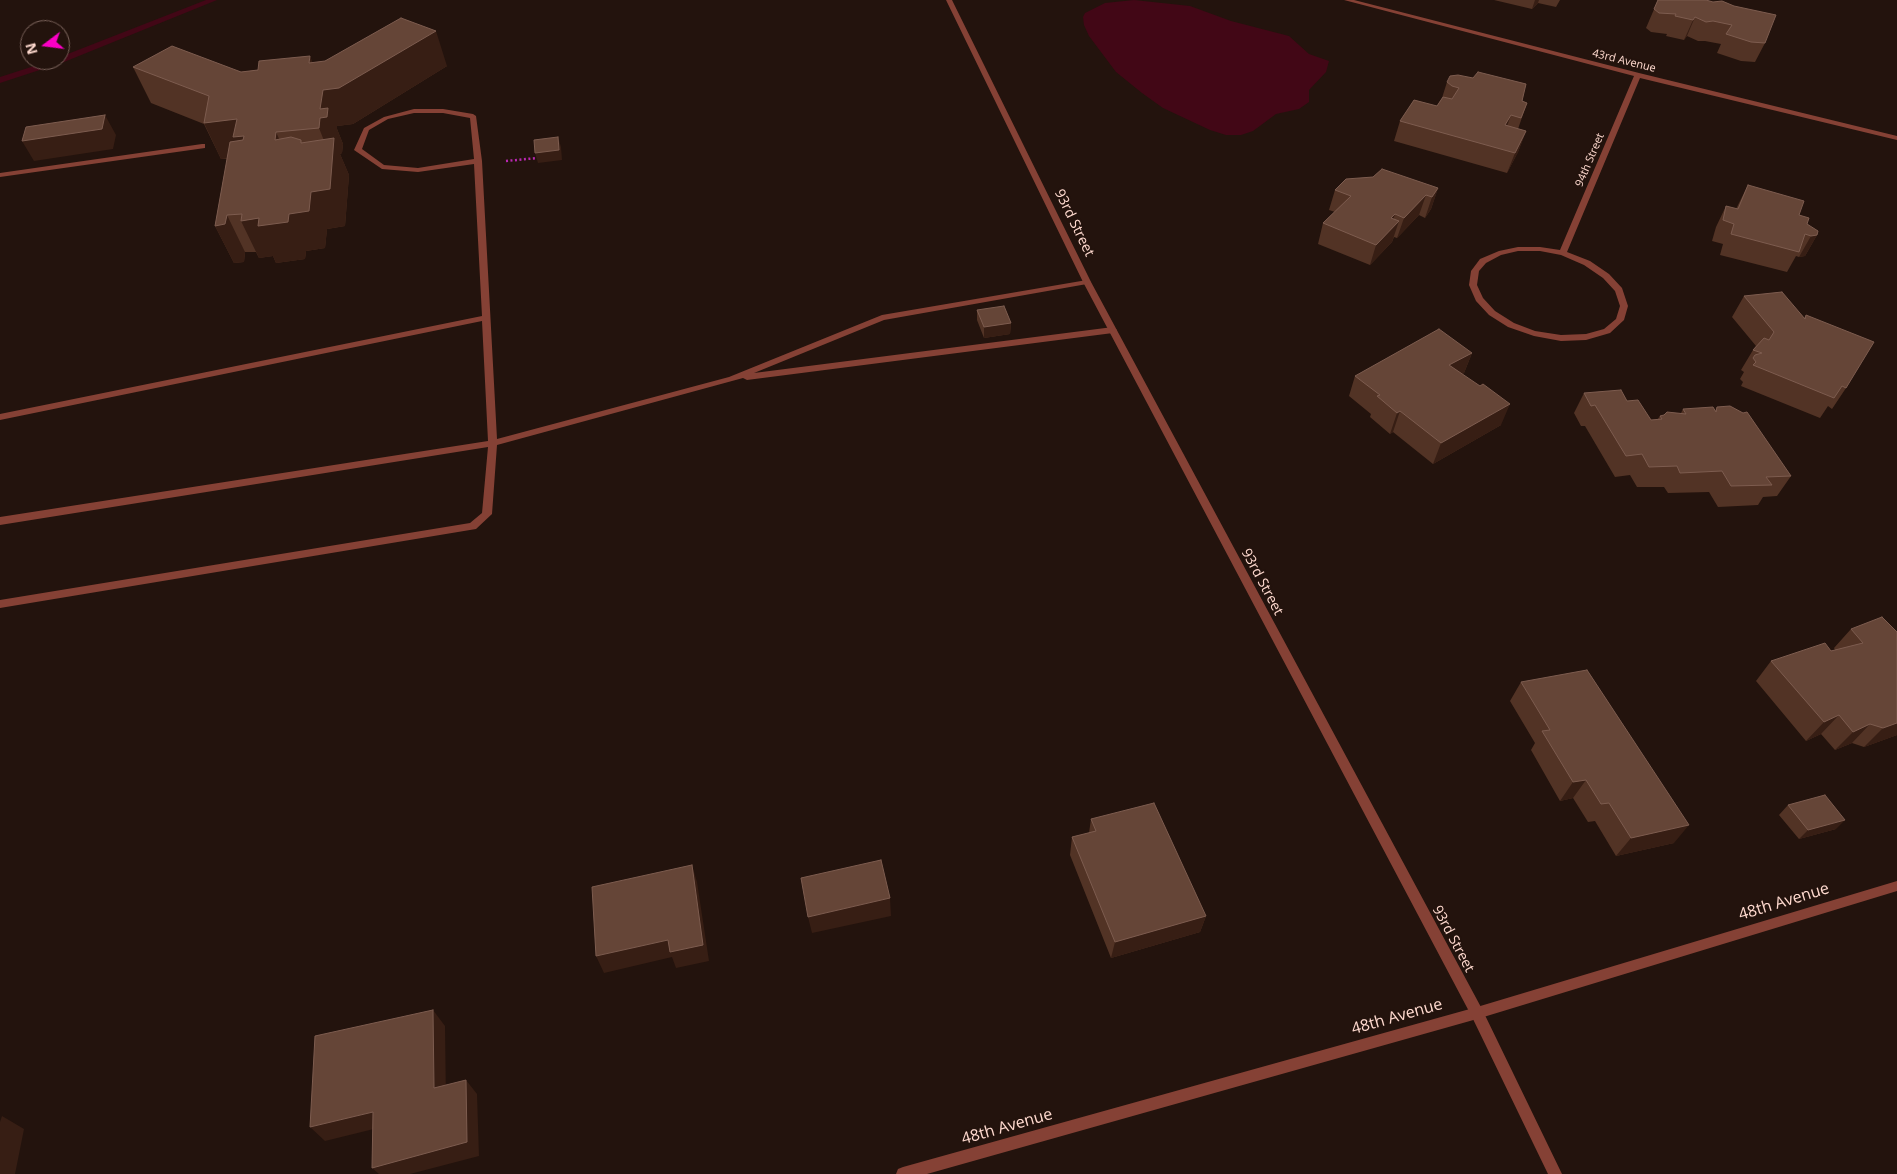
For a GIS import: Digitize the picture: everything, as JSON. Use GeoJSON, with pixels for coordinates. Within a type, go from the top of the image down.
{"type":"FeatureCollection","features":[{"type":"Feature","properties":{"kind":"street","name":"93rd Street"},"geometry":{"type":"LineString","coordinates":[[949,0],[1087,282],[1477,1013],[1555,1174]]}},
{"type":"Feature","properties":{"kind":"street","name":"43rd Avenue"},"geometry":{"type":"LineString","coordinates":[[1347,0],[1638,75],[1897,138]]}},
{"type":"Feature","properties":{"kind":"street","name":"94th Street"},"geometry":{"type":"LineString","coordinates":[[1563,254],[1638,75]]}},
{"type":"Feature","properties":{"kind":"street"},"geometry":{"type":"LineString","coordinates":[[0,604],[473,526],[487,514],[493,443],[478,161],[472,116],[443,111],[414,111],[386,118],[366,129],[358,150],[382,167],[418,170],[478,161]]}},
{"type":"Feature","properties":{"kind":"street"},"geometry":{"type":"LineString","coordinates":[[0,175],[202,146]]}},
{"type":"Feature","properties":{"kind":"street"},"geometry":{"type":"LineString","coordinates":[[1518,249],[1540,249],[1563,254],[1593,267],[1606,276],[1619,290],[1624,306],[1620,320],[1607,331],[1578,338],[1561,338],[1534,334],[1511,325],[1492,313],[1479,299],[1473,285],[1475,272],[1484,261],[1498,253],[1518,249]]}},
{"type":"Feature","properties":{"kind":"street"},"geometry":{"type":"LineString","coordinates":[[0,521],[493,443],[732,379],[882,318],[1087,282]]}},
{"type":"Feature","properties":{"kind":"street"},"geometry":{"type":"LineString","coordinates":[[0,417],[486,318]]}},
{"type":"Feature","properties":{"kind":"street"},"geometry":{"type":"LineString","coordinates":[[732,379],[1112,330]]}},
{"type":"Feature","properties":{"kind":"street","name":"48th Avenue"},"geometry":{"type":"LineString","coordinates":[[903,1174],[1477,1013],[1897,886]]}},
{"type":"Feature","properties":{"kind":"shaded area"},"geometry":{"type":"Polygon","coordinates":[[[1134,0],[1190,6],[1231,21],[1289,36],[1309,54],[1329,61],[1326,72],[1309,90],[1309,102],[1299,109],[1276,114],[1253,131],[1241,135],[1226,135],[1210,130],[1163,108],[1142,93],[1116,72],[1089,36],[1084,25],[1083,17],[1085,13],[1105,3],[1134,0]]]}},
{"type":"Feature","properties":{"kind":"building"},"geometry":{"type":"Polygon","coordinates":[[[1658,0],[1722,1],[1734,6],[1776,15],[1765,43],[1751,42],[1726,34],[1732,25],[1713,21],[1706,22],[1695,17],[1693,20],[1675,16],[1676,14],[1659,13],[1654,9],[1658,0]]]}},
{"type":"Feature","properties":{"kind":"building"},"geometry":{"type":"Polygon","coordinates":[[[401,18],[436,31],[339,88],[323,90],[320,109],[328,108],[327,117],[320,118],[319,128],[276,132],[275,140],[291,137],[301,140],[301,143],[334,138],[330,189],[311,192],[309,211],[289,214],[288,222],[258,226],[259,218],[241,221],[242,214],[227,215],[225,224],[215,226],[230,142],[243,140],[244,136],[233,137],[237,119],[204,123],[209,96],[133,67],[172,46],[241,72],[258,70],[259,61],[310,56],[309,63],[325,61],[401,18]]]}},
{"type":"Feature","properties":{"kind":"building"},"geometry":{"type":"Polygon","coordinates":[[[1478,72],[1526,84],[1522,101],[1527,103],[1521,118],[1511,115],[1505,125],[1526,131],[1515,153],[1400,121],[1414,100],[1437,106],[1443,97],[1452,99],[1459,88],[1447,82],[1450,76],[1458,75],[1473,78],[1478,72]]]}},
{"type":"Feature","properties":{"kind":"building"},"geometry":{"type":"Polygon","coordinates":[[[105,115],[102,129],[22,141],[26,127],[105,115]]]}},
{"type":"Feature","properties":{"kind":"building"},"geometry":{"type":"Polygon","coordinates":[[[558,137],[559,150],[535,153],[534,140],[558,137]]]}},
{"type":"Feature","properties":{"kind":"building"},"geometry":{"type":"Polygon","coordinates":[[[1382,169],[1438,188],[1432,197],[1426,195],[1404,218],[1395,214],[1391,218],[1399,221],[1376,245],[1323,223],[1351,196],[1335,190],[1346,179],[1373,177],[1382,169]]]}},
{"type":"Feature","properties":{"kind":"building"},"geometry":{"type":"Polygon","coordinates":[[[1748,185],[1804,201],[1799,215],[1809,218],[1807,224],[1818,231],[1817,235],[1805,234],[1799,252],[1731,234],[1734,224],[1723,220],[1726,206],[1738,209],[1748,185]]]}},
{"type":"Feature","properties":{"kind":"building"},"geometry":{"type":"Polygon","coordinates":[[[1782,292],[1805,319],[1806,315],[1874,342],[1846,388],[1842,386],[1834,398],[1753,365],[1756,362],[1753,358],[1755,355],[1762,353],[1753,350],[1764,338],[1769,340],[1774,332],[1744,296],[1782,292]]]}},
{"type":"Feature","properties":{"kind":"building"},"geometry":{"type":"Polygon","coordinates":[[[1004,306],[1011,323],[984,327],[977,310],[1004,306]]]}},
{"type":"Feature","properties":{"kind":"building"},"geometry":{"type":"Polygon","coordinates":[[[1439,329],[1472,353],[1449,365],[1480,386],[1483,384],[1510,404],[1441,443],[1400,411],[1397,413],[1377,396],[1380,395],[1355,376],[1439,329]]]}},
{"type":"Feature","properties":{"kind":"building"},"geometry":{"type":"Polygon","coordinates":[[[1621,390],[1627,401],[1638,400],[1651,420],[1662,419],[1660,416],[1667,412],[1686,414],[1683,409],[1713,407],[1716,412],[1717,407],[1730,406],[1743,413],[1747,412],[1791,476],[1766,477],[1772,485],[1731,486],[1722,471],[1680,473],[1677,466],[1649,467],[1642,454],[1626,456],[1595,405],[1591,406],[1584,393],[1621,390]]]}},
{"type":"Feature","properties":{"kind":"building"},"geometry":{"type":"Polygon","coordinates":[[[1882,617],[1897,632],[1897,723],[1883,728],[1870,724],[1853,732],[1839,715],[1824,722],[1771,661],[1825,643],[1831,651],[1863,643],[1851,629],[1882,617]]]}},
{"type":"Feature","properties":{"kind":"building"},"geometry":{"type":"Polygon","coordinates":[[[1587,670],[1689,825],[1631,838],[1609,803],[1601,804],[1586,780],[1573,782],[1542,731],[1550,730],[1521,682],[1587,670]]]}},
{"type":"Feature","properties":{"kind":"building"},"geometry":{"type":"Polygon","coordinates":[[[1825,795],[1845,820],[1808,830],[1788,805],[1825,795]]]}},
{"type":"Feature","properties":{"kind":"building"},"geometry":{"type":"Polygon","coordinates":[[[1154,803],[1206,916],[1115,942],[1072,837],[1096,831],[1091,819],[1154,803]]]}},
{"type":"Feature","properties":{"kind":"building"},"geometry":{"type":"Polygon","coordinates":[[[881,860],[890,898],[808,917],[801,878],[881,860]]]}},
{"type":"Feature","properties":{"kind":"building"},"geometry":{"type":"Polygon","coordinates":[[[692,865],[703,945],[670,952],[668,940],[596,956],[592,887],[692,865]]]}},
{"type":"Feature","properties":{"kind":"building"},"geometry":{"type":"Polygon","coordinates":[[[433,1010],[434,1088],[466,1080],[467,1142],[372,1168],[373,1112],[310,1127],[315,1036],[433,1010]]]}},
{"type":"Feature","properties":{"kind":"waterway"},"geometry":{"type":"LineString","coordinates":[[0,80],[61,60],[213,0]]}}]}
